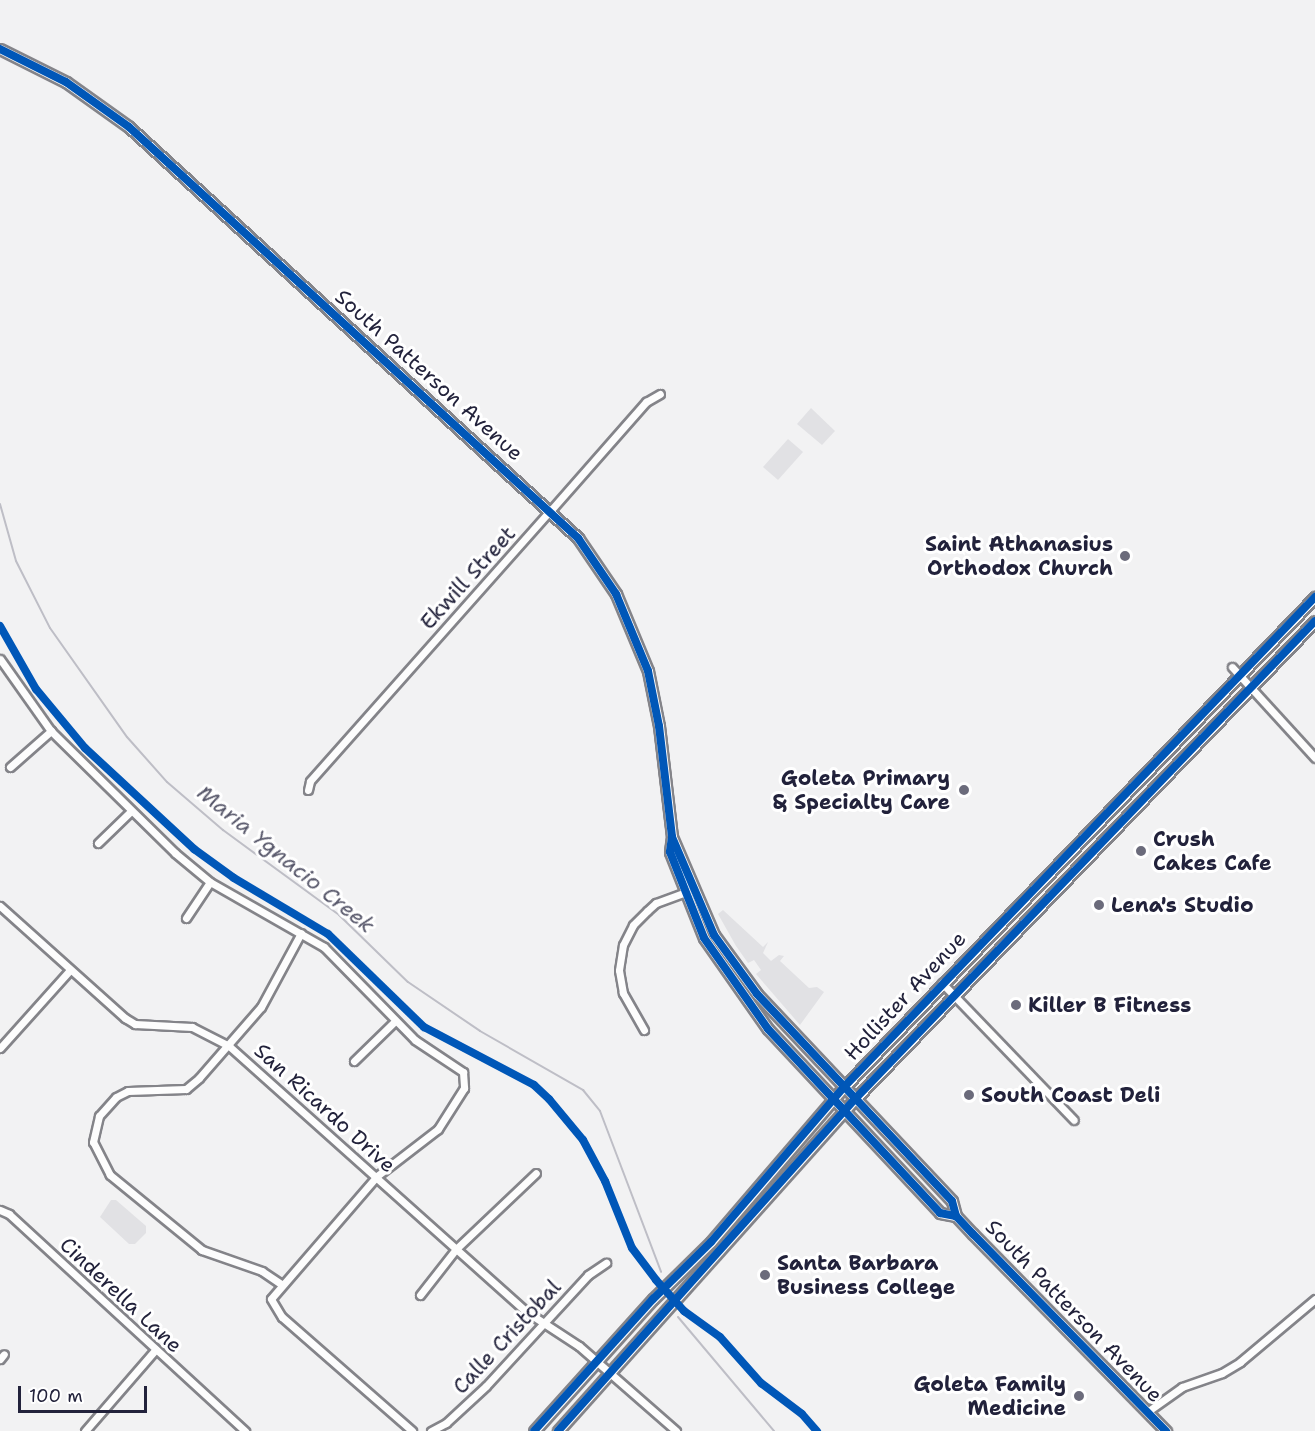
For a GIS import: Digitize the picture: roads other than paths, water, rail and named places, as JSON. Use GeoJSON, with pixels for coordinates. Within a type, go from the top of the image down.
{"type":"FeatureCollection","features":[{"type":"Feature","properties":{"kind":"main road","name":"South Patterson Avenue"},"geometry":{"type":"LineString","coordinates":[[0,49],[66,82],[129,127],[551,510],[603,571],[639,643],[655,701],[672,837],[670,852],[683,893],[704,938],[746,1002],[833,1099],[940,1213],[956,1216]]}},
{"type":"Feature","properties":{"kind":"main road","name":"Hollister Avenue"},"geometry":{"type":"LineString","coordinates":[[534,1431],[653,1299],[711,1242],[844,1087],[1315,597]]}},
{"type":"Feature","properties":{"kind":"main road","name":"Hollister Avenue"},"geometry":{"type":"LineString","coordinates":[[558,1431],[689,1288],[855,1099],[1315,621]]}},
{"type":"Feature","properties":{"kind":"main road","name":"South Patterson Avenue"},"geometry":{"type":"LineString","coordinates":[[672,837],[707,920],[729,959],[776,1016],[952,1201],[956,1216],[1166,1431]]}},
{"type":"Feature","properties":{"kind":"street","name":"Ekwill Street"},"geometry":{"type":"LineString","coordinates":[[308,790],[310,781],[646,402],[660,394]]}},
{"type":"Feature","properties":{"kind":"street"},"geometry":{"type":"LineString","coordinates":[[0,659],[51,731],[131,811],[210,882],[301,933],[345,965],[395,1021],[415,1040],[459,1069],[466,1081],[456,1104],[438,1129],[377,1176],[281,1284],[271,1299],[274,1309],[412,1431]]}},
{"type":"Feature","properties":{"kind":"street"},"geometry":{"type":"LineString","coordinates":[[1232,667],[1315,758]]}},
{"type":"Feature","properties":{"kind":"street"},"geometry":{"type":"LineString","coordinates":[[10,767],[51,731]]}},
{"type":"Feature","properties":{"kind":"street"},"geometry":{"type":"LineString","coordinates":[[98,843],[131,811]]}},
{"type":"Feature","properties":{"kind":"street"},"geometry":{"type":"LineString","coordinates":[[186,918],[210,882]]}},
{"type":"Feature","properties":{"kind":"street"},"geometry":{"type":"LineString","coordinates":[[644,1030],[624,993],[619,970],[623,945],[633,925],[656,903],[683,893]]}},
{"type":"Feature","properties":{"kind":"street","name":"San Ricardo Drive"},"geometry":{"type":"LineString","coordinates":[[0,906],[70,970],[135,1024],[192,1027],[229,1046],[456,1249],[544,1323],[597,1362],[676,1431]]}},
{"type":"Feature","properties":{"kind":"street"},"geometry":{"type":"LineString","coordinates":[[281,1284],[262,1271],[202,1250],[110,1176],[93,1142],[99,1116],[116,1098],[128,1091],[186,1089],[229,1046],[261,1007],[301,933]]}},
{"type":"Feature","properties":{"kind":"street"},"geometry":{"type":"LineString","coordinates":[[0,1046],[70,970]]}},
{"type":"Feature","properties":{"kind":"street"},"geometry":{"type":"LineString","coordinates":[[942,983],[1074,1120]]}},
{"type":"Feature","properties":{"kind":"street"},"geometry":{"type":"LineString","coordinates":[[354,1061],[395,1021]]}},
{"type":"Feature","properties":{"kind":"street"},"geometry":{"type":"LineString","coordinates":[[420,1295],[456,1249],[536,1173]]}},
{"type":"Feature","properties":{"kind":"street","name":"Cinderella Lane"},"geometry":{"type":"LineString","coordinates":[[0,1210],[9,1214],[245,1431]]}},
{"type":"Feature","properties":{"kind":"street","name":"Calle Cristobal"},"geometry":{"type":"LineString","coordinates":[[431,1431],[446,1423],[486,1386],[588,1275],[606,1263]]}},
{"type":"Feature","properties":{"kind":"street"},"geometry":{"type":"LineString","coordinates":[[1147,1412],[1182,1387],[1222,1373],[1240,1362],[1315,1299]]}},
{"type":"Feature","properties":{"kind":"street"},"geometry":{"type":"LineString","coordinates":[[85,1431],[156,1349]]}},
{"type":"Feature","properties":{"kind":"waterway","name":"Maria Ygnacio Creek"},"geometry":{"type":"LineString","coordinates":[[0,504],[16,561],[50,628],[127,737],[167,782],[223,830],[339,915],[408,982],[480,1031],[583,1090],[600,1111],[661,1272]]}},
{"type":"Feature","properties":{"kind":"waterway","name":"Maria Ygnacio Creek"},"geometry":{"type":"LineString","coordinates":[[678,1317],[774,1431]]}},
{"type":"Feature","properties":{"kind":"place","name":"Saint Athanasius Orthodox Church"},"geometry":{"type":"Point","coordinates":[1125,556]}},
{"type":"Feature","properties":{"kind":"place","name":"Goleta Primary & Specialty Care"},"geometry":{"type":"Point","coordinates":[964,790]}},
{"type":"Feature","properties":{"kind":"place","name":"Crush Cakes Cafe"},"geometry":{"type":"Point","coordinates":[1141,851]}},
{"type":"Feature","properties":{"kind":"place","name":"Lena's Studio"},"geometry":{"type":"Point","coordinates":[1099,905]}},
{"type":"Feature","properties":{"kind":"place","name":"Killer B Fitness"},"geometry":{"type":"Point","coordinates":[1016,1005]}},
{"type":"Feature","properties":{"kind":"place","name":"South Coast Deli"},"geometry":{"type":"Point","coordinates":[969,1095]}},
{"type":"Feature","properties":{"kind":"place","name":"Santa Barbara Business College"},"geometry":{"type":"Point","coordinates":[765,1275]}},
{"type":"Feature","properties":{"kind":"place","name":"Goleta Family Medicine"},"geometry":{"type":"Point","coordinates":[1079,1396]}}]}
